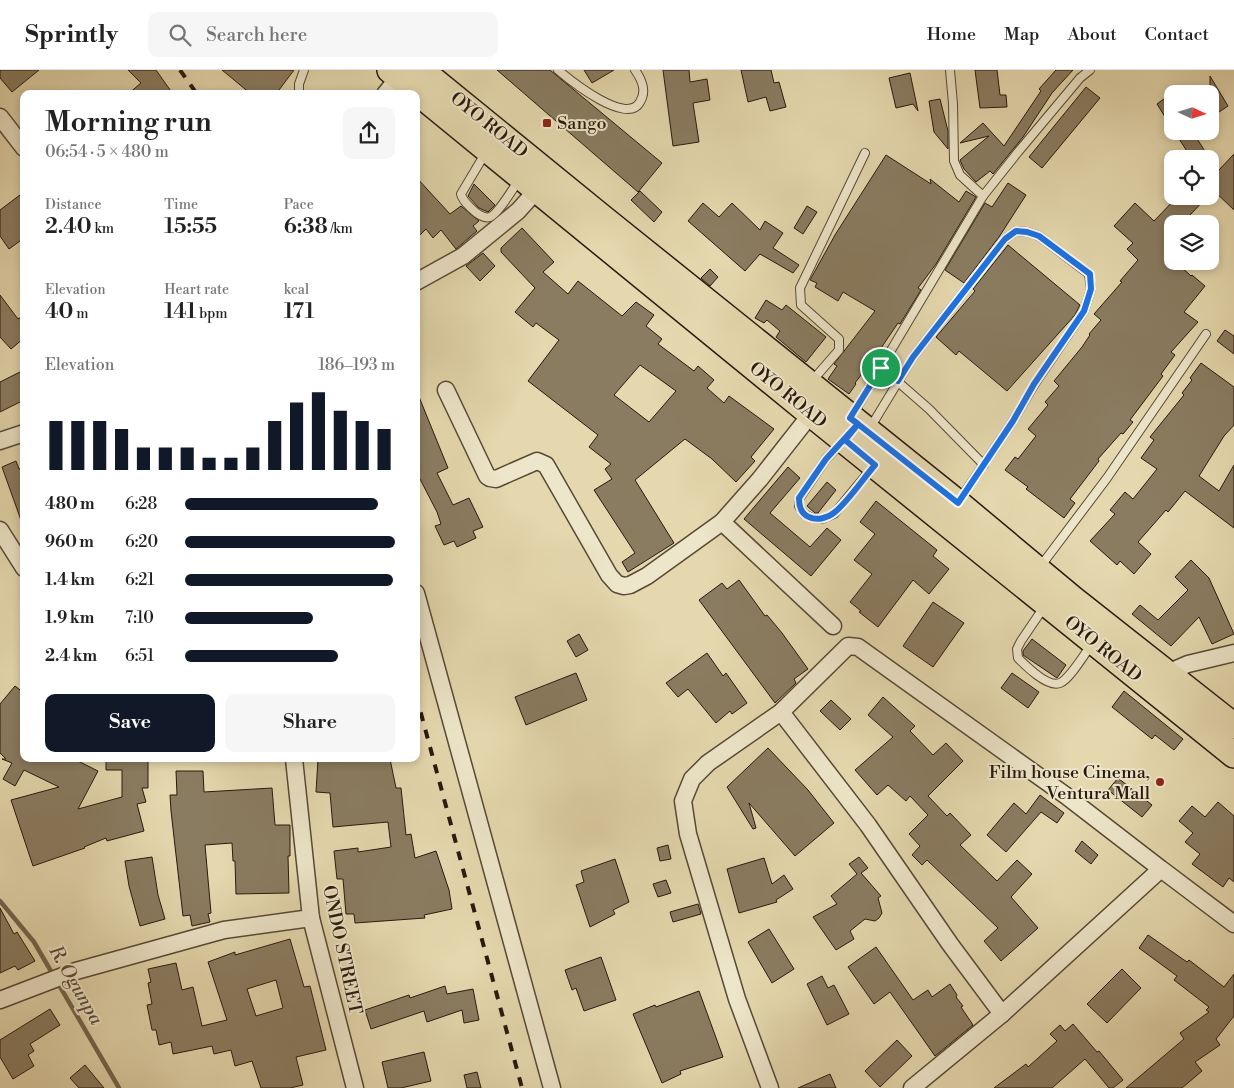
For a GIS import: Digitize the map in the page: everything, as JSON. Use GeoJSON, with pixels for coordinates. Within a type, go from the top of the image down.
{"type":"FeatureCollection","features":[{"type":"Feature","properties":{"kind":"main road","name":"OYO ROAD"},"geometry":{"type":"LineString","coordinates":[[399,78],[414,90]]}},
{"type":"Feature","properties":{"kind":"main road","name":"OYO ROAD"},"geometry":{"type":"LineString","coordinates":[[399,78],[415,90]]}},
{"type":"Feature","properties":{"kind":"main road","name":"OYO ROAD"},"geometry":{"type":"LineString","coordinates":[[420,94],[809,384],[855,428],[958,503],[1038,570],[1234,726]]}},
{"type":"Feature","properties":{"kind":"main road","name":"OYO ROAD"},"geometry":{"type":"LineString","coordinates":[[420,95],[811,414],[855,428],[875,465],[1234,755]]}},
{"type":"Feature","properties":{"kind":"street"},"geometry":{"type":"LineString","coordinates":[[0,117],[20,143]]}},
{"type":"Feature","properties":{"kind":"street"},"geometry":{"type":"LineString","coordinates":[[420,280],[463,256],[518,211],[528,184]]}},
{"type":"Feature","properties":{"kind":"street"},"geometry":{"type":"LineString","coordinates":[[446,390],[487,476],[496,478],[537,461],[546,465],[609,575],[617,584],[624,586],[647,576],[722,522],[760,479],[811,414]]}},
{"type":"Feature","properties":{"kind":"street"},"geometry":{"type":"LineString","coordinates":[[0,440],[20,434]]}},
{"type":"Feature","properties":{"kind":"street"},"geometry":{"type":"LineString","coordinates":[[722,522],[833,626]]}},
{"type":"Feature","properties":{"kind":"street"},"geometry":{"type":"LineString","coordinates":[[0,530],[20,562]]}},
{"type":"Feature","properties":{"kind":"street"},"geometry":{"type":"LineString","coordinates":[[420,608],[552,1088]]}},
{"type":"Feature","properties":{"kind":"street"},"geometry":{"type":"LineString","coordinates":[[770,1088],[737,999],[688,834],[683,801],[692,780],[708,763],[781,712],[848,646],[858,647],[1065,795],[1234,924]]}},
{"type":"Feature","properties":{"kind":"street"},"geometry":{"type":"LineString","coordinates":[[1166,673],[1188,664],[1234,653]]}},
{"type":"Feature","properties":{"kind":"street"},"geometry":{"type":"LineString","coordinates":[[781,712],[868,825],[950,944],[1002,1014]]}},
{"type":"Feature","properties":{"kind":"street","name":"ONDO STREET"},"geometry":{"type":"LineString","coordinates":[[294,762],[311,918],[354,1088]]}},
{"type":"Feature","properties":{"kind":"street"},"geometry":{"type":"LineString","coordinates":[[912,1088],[1002,1014],[1161,868]]}},
{"type":"Feature","properties":{"kind":"street"},"geometry":{"type":"LineString","coordinates":[[0,1000],[76,971],[224,930],[311,918]]}},
{"type":"Feature","properties":{"kind":"lane"},"geometry":{"type":"LineString","coordinates":[[299,90],[304,70]]}},
{"type":"Feature","properties":{"kind":"lane"},"geometry":{"type":"LineString","coordinates":[[558,70],[583,89],[618,109],[630,110],[638,106],[644,89],[642,81],[635,70]]}},
{"type":"Feature","properties":{"kind":"lane"},"geometry":{"type":"LineString","coordinates":[[950,70],[953,104],[954,161],[960,175],[983,196]]}},
{"type":"Feature","properties":{"kind":"lane"},"geometry":{"type":"LineString","coordinates":[[855,428],[881,368],[983,196],[1080,78],[1090,70]]}},
{"type":"Feature","properties":{"kind":"lane"},"geometry":{"type":"LineString","coordinates":[[487,150],[461,194],[462,198],[474,211],[485,217],[490,217],[528,184]]}},
{"type":"Feature","properties":{"kind":"lane"},"geometry":{"type":"LineString","coordinates":[[809,384],[839,350],[839,339],[800,305],[800,288],[865,153]]}},
{"type":"Feature","properties":{"kind":"lane"},"geometry":{"type":"LineString","coordinates":[[875,465],[834,514],[822,519],[812,518],[804,514],[799,506],[799,498],[826,459],[898,381],[913,357],[1005,239],[1016,231],[1039,236],[1090,274],[1091,289],[1084,311],[1034,384],[1013,421],[958,503]]}},
{"type":"Feature","properties":{"kind":"lane"},"geometry":{"type":"LineString","coordinates":[[1038,570],[1107,478],[1206,334]]}},
{"type":"Feature","properties":{"kind":"lane"},"geometry":{"type":"LineString","coordinates":[[881,368],[929,409],[984,465]]}},
{"type":"Feature","properties":{"kind":"lane"},"geometry":{"type":"LineString","coordinates":[[1047,604],[1017,648],[1018,658],[1031,671],[1052,684],[1060,683],[1068,676],[1093,641]]}},
{"type":"Feature","properties":{"kind":"building"},"geometry":{"type":"Polygon","coordinates":[[[0,70],[39,70],[12,92],[0,78],[0,70]]]}},
{"type":"Feature","properties":{"kind":"building"},"geometry":{"type":"Polygon","coordinates":[[[128,70],[156,70],[170,90],[133,90],[141,83],[128,70]]]}},
{"type":"Feature","properties":{"kind":"building"},"geometry":{"type":"Polygon","coordinates":[[[222,70],[294,70],[279,90],[246,90],[222,70]]]}},
{"type":"Feature","properties":{"kind":"building"},"geometry":{"type":"Polygon","coordinates":[[[497,70],[550,70],[662,163],[638,192],[497,70]]]}},
{"type":"Feature","properties":{"kind":"building"},"geometry":{"type":"Polygon","coordinates":[[[584,70],[614,70],[592,83],[584,70]]]}},
{"type":"Feature","properties":{"kind":"building"},"geometry":{"type":"Polygon","coordinates":[[[663,70],[689,70],[690,82],[707,79],[710,100],[693,103],[699,142],[673,146],[663,70]]]}},
{"type":"Feature","properties":{"kind":"building"},"geometry":{"type":"Polygon","coordinates":[[[741,70],[771,70],[774,83],[779,82],[786,107],[770,111],[766,97],[748,102],[741,70]]]}},
{"type":"Feature","properties":{"kind":"building"},"geometry":{"type":"Polygon","coordinates":[[[975,70],[997,70],[1000,95],[1006,95],[1007,107],[980,108],[975,70]]]}},
{"type":"Feature","properties":{"kind":"building"},"geometry":{"type":"Polygon","coordinates":[[[1056,70],[1073,70],[1052,93],[1023,137],[993,174],[990,171],[976,182],[964,169],[960,160],[989,136],[960,143],[983,123],[1004,146],[1041,91],[1039,89],[1056,70]]]}},
{"type":"Feature","properties":{"kind":"building"},"geometry":{"type":"Polygon","coordinates":[[[910,73],[918,111],[913,104],[896,108],[889,78],[910,73]]]}},
{"type":"Feature","properties":{"kind":"building"},"geometry":{"type":"Polygon","coordinates":[[[1210,76],[1215,85],[1210,85],[1210,76]]]}},
{"type":"Feature","properties":{"kind":"building"},"geometry":{"type":"Polygon","coordinates":[[[1086,87],[1100,98],[1042,168],[1029,157],[1086,87]]]}},
{"type":"Feature","properties":{"kind":"building"},"geometry":{"type":"Polygon","coordinates":[[[1219,91],[1228,106],[1219,112],[1219,91]]]}},
{"type":"Feature","properties":{"kind":"building"},"geometry":{"type":"Polygon","coordinates":[[[940,99],[948,131],[948,149],[934,132],[929,101],[940,99]]]}},
{"type":"Feature","properties":{"kind":"building"},"geometry":{"type":"Polygon","coordinates":[[[1164,99],[1164,115],[1157,104],[1164,99]]]}},
{"type":"Feature","properties":{"kind":"building"},"geometry":{"type":"Polygon","coordinates":[[[1180,140],[1198,140],[1204,150],[1186,150],[1180,140]]]}},
{"type":"Feature","properties":{"kind":"building"},"geometry":{"type":"Polygon","coordinates":[[[1234,154],[1234,210],[1219,196],[1219,170],[1234,154]]]}},
{"type":"Feature","properties":{"kind":"building"},"geometry":{"type":"Polygon","coordinates":[[[886,155],[931,184],[930,179],[959,202],[966,191],[976,197],[936,264],[918,288],[921,290],[900,324],[898,323],[849,394],[828,379],[837,366],[834,364],[875,311],[843,292],[838,301],[815,287],[817,283],[810,280],[835,235],[886,155]]]}},
{"type":"Feature","properties":{"kind":"building"},"geometry":{"type":"Polygon","coordinates":[[[420,181],[450,214],[461,206],[479,221],[473,226],[477,231],[456,249],[441,230],[433,238],[426,229],[420,235],[420,181]]]}},
{"type":"Feature","properties":{"kind":"building"},"geometry":{"type":"Polygon","coordinates":[[[1008,183],[1026,195],[999,237],[964,283],[945,270],[985,203],[992,207],[1008,183]]]}},
{"type":"Feature","properties":{"kind":"building"},"geometry":{"type":"Polygon","coordinates":[[[474,184],[495,205],[488,212],[479,208],[468,196],[474,184]]]}},
{"type":"Feature","properties":{"kind":"building"},"geometry":{"type":"Polygon","coordinates":[[[640,191],[662,212],[654,222],[631,200],[640,191]]]}},
{"type":"Feature","properties":{"kind":"building"},"geometry":{"type":"Polygon","coordinates":[[[20,195],[20,241],[9,249],[0,236],[0,210],[20,195]]]}},
{"type":"Feature","properties":{"kind":"building"},"geometry":{"type":"Polygon","coordinates":[[[703,203],[719,217],[732,203],[760,230],[765,221],[783,233],[773,248],[799,265],[793,273],[760,254],[745,271],[688,221],[703,203]]]}},
{"type":"Feature","properties":{"kind":"building"},"geometry":{"type":"Polygon","coordinates":[[[1135,203],[1154,221],[1169,205],[1199,205],[1190,215],[1164,215],[1164,270],[1185,270],[1205,286],[1184,312],[1198,322],[1171,352],[1175,355],[1161,374],[1163,376],[1130,420],[1133,422],[1098,459],[1099,461],[1070,499],[1075,503],[1064,518],[1005,470],[1015,457],[1018,459],[1036,436],[1028,429],[1048,405],[1045,402],[1059,386],[1054,381],[1101,320],[1094,314],[1138,260],[1127,249],[1133,243],[1114,226],[1135,203]]]}},
{"type":"Feature","properties":{"kind":"building"},"geometry":{"type":"Polygon","coordinates":[[[807,206],[817,212],[803,234],[794,228],[807,206]]]}},
{"type":"Feature","properties":{"kind":"building"},"geometry":{"type":"Polygon","coordinates":[[[522,228],[554,262],[543,272],[568,294],[578,281],[622,316],[636,302],[654,315],[646,326],[662,339],[658,344],[694,371],[698,366],[714,380],[707,388],[724,403],[729,396],[774,429],[751,457],[755,461],[736,482],[712,459],[685,439],[635,480],[674,543],[628,572],[622,562],[635,553],[594,490],[612,479],[605,469],[611,464],[589,447],[598,435],[528,381],[559,340],[536,323],[533,327],[515,312],[535,288],[501,252],[501,248],[522,228]],[[640,365],[614,395],[649,422],[676,391],[640,365]]]}},
{"type":"Feature","properties":{"kind":"building"},"geometry":{"type":"Polygon","coordinates":[[[1008,245],[1080,305],[1075,315],[1007,391],[959,351],[956,355],[936,337],[975,291],[973,289],[1008,245]]]}},
{"type":"Feature","properties":{"kind":"building"},"geometry":{"type":"Polygon","coordinates":[[[483,253],[495,266],[480,281],[466,266],[483,253]]]}},
{"type":"Feature","properties":{"kind":"building"},"geometry":{"type":"Polygon","coordinates":[[[710,269],[718,277],[710,286],[701,278],[710,269]]]}},
{"type":"Feature","properties":{"kind":"building"},"geometry":{"type":"Polygon","coordinates":[[[0,295],[18,319],[20,318],[20,341],[11,349],[0,337],[0,295]]]}},
{"type":"Feature","properties":{"kind":"building"},"geometry":{"type":"Polygon","coordinates":[[[766,300],[782,310],[786,305],[826,337],[806,362],[776,337],[780,331],[767,320],[764,323],[755,318],[766,300]]]}},
{"type":"Feature","properties":{"kind":"building"},"geometry":{"type":"Polygon","coordinates":[[[1225,330],[1234,336],[1234,354],[1217,341],[1225,330]]]}},
{"type":"Feature","properties":{"kind":"building"},"geometry":{"type":"Polygon","coordinates":[[[1201,363],[1234,387],[1234,425],[1224,436],[1199,476],[1219,491],[1234,465],[1234,528],[1185,491],[1168,512],[1166,510],[1138,542],[1151,554],[1134,574],[1120,561],[1117,565],[1090,541],[1115,514],[1110,510],[1125,492],[1133,499],[1157,469],[1141,458],[1154,440],[1150,437],[1184,395],[1182,393],[1201,363]]]}},
{"type":"Feature","properties":{"kind":"building"},"geometry":{"type":"Polygon","coordinates":[[[20,372],[20,402],[0,412],[0,382],[20,372]]]}},
{"type":"Feature","properties":{"kind":"building"},"geometry":{"type":"Polygon","coordinates":[[[420,399],[448,468],[437,473],[453,505],[469,498],[483,527],[473,531],[476,538],[457,547],[454,541],[444,545],[435,526],[441,524],[420,479],[420,399]]]}},
{"type":"Feature","properties":{"kind":"building"},"geometry":{"type":"Polygon","coordinates":[[[16,461],[20,469],[20,517],[2,467],[16,461]]]}},
{"type":"Feature","properties":{"kind":"building"},"geometry":{"type":"Polygon","coordinates":[[[788,467],[800,478],[770,513],[810,547],[827,528],[841,540],[811,576],[744,519],[788,467]]]}},
{"type":"Feature","properties":{"kind":"building"},"geometry":{"type":"Polygon","coordinates":[[[827,482],[836,490],[818,513],[815,513],[807,506],[827,482]]]}},
{"type":"Feature","properties":{"kind":"building"},"geometry":{"type":"Polygon","coordinates":[[[876,501],[937,550],[933,556],[949,569],[929,594],[913,580],[878,627],[850,602],[872,574],[854,560],[875,534],[860,522],[876,501]]]}},
{"type":"Feature","properties":{"kind":"building"},"geometry":{"type":"Polygon","coordinates":[[[1191,560],[1209,578],[1234,634],[1212,644],[1199,617],[1171,646],[1132,614],[1140,605],[1158,620],[1188,590],[1175,577],[1191,560]]]}},
{"type":"Feature","properties":{"kind":"building"},"geometry":{"type":"Polygon","coordinates":[[[739,580],[765,616],[767,615],[782,633],[808,669],[794,679],[796,683],[775,703],[699,600],[722,583],[727,589],[739,580]]]}},
{"type":"Feature","properties":{"kind":"building"},"geometry":{"type":"Polygon","coordinates":[[[933,602],[964,623],[933,667],[903,646],[933,602]]]}},
{"type":"Feature","properties":{"kind":"building"},"geometry":{"type":"Polygon","coordinates":[[[579,634],[588,650],[576,657],[567,641],[579,634]]]}},
{"type":"Feature","properties":{"kind":"building"},"geometry":{"type":"Polygon","coordinates":[[[1032,639],[1066,665],[1057,678],[1023,655],[1023,651],[1032,639]]]}},
{"type":"Feature","properties":{"kind":"building"},"geometry":{"type":"Polygon","coordinates":[[[707,653],[723,676],[726,673],[747,703],[732,714],[730,711],[716,723],[688,689],[678,697],[666,683],[707,653]]]}},
{"type":"Feature","properties":{"kind":"building"},"geometry":{"type":"Polygon","coordinates":[[[576,673],[587,700],[526,725],[515,697],[576,673]]]}},
{"type":"Feature","properties":{"kind":"building"},"geometry":{"type":"Polygon","coordinates":[[[1012,673],[1039,692],[1028,708],[1001,688],[1012,673]]]}},
{"type":"Feature","properties":{"kind":"building"},"geometry":{"type":"Polygon","coordinates":[[[15,686],[20,690],[20,762],[80,762],[98,771],[78,809],[122,797],[122,770],[106,770],[106,762],[148,762],[148,788],[142,788],[146,802],[137,804],[144,831],[107,841],[106,838],[85,848],[33,866],[11,800],[59,787],[24,770],[15,786],[3,779],[12,763],[2,759],[6,759],[0,753],[0,704],[15,686]]]}},
{"type":"Feature","properties":{"kind":"building"},"geometry":{"type":"Polygon","coordinates":[[[1124,691],[1183,739],[1174,750],[1155,735],[1152,739],[1112,707],[1124,691]]]}},
{"type":"Feature","properties":{"kind":"building"},"geometry":{"type":"Polygon","coordinates":[[[883,697],[915,726],[910,731],[933,755],[946,743],[963,761],[928,796],[947,816],[950,813],[971,835],[960,845],[997,881],[1017,860],[1032,874],[1011,897],[1038,928],[1001,961],[984,941],[998,928],[927,860],[922,865],[912,855],[920,846],[909,834],[928,815],[910,796],[906,801],[888,785],[877,795],[855,770],[893,737],[868,715],[883,697]]]}},
{"type":"Feature","properties":{"kind":"building"},"geometry":{"type":"Polygon","coordinates":[[[831,700],[851,719],[840,730],[820,711],[831,700]]]}},
{"type":"Feature","properties":{"kind":"building"},"geometry":{"type":"Polygon","coordinates":[[[768,748],[808,790],[834,823],[795,856],[749,803],[756,828],[753,829],[727,787],[768,748]]]}},
{"type":"Feature","properties":{"kind":"building"},"geometry":{"type":"Polygon","coordinates":[[[318,762],[391,762],[396,788],[401,788],[406,835],[411,834],[415,858],[436,851],[449,890],[452,909],[424,915],[425,918],[355,923],[354,914],[346,914],[343,879],[337,879],[334,851],[358,848],[358,852],[391,847],[388,822],[333,827],[330,793],[316,792],[318,762]]]}},
{"type":"Feature","properties":{"kind":"building"},"geometry":{"type":"Polygon","coordinates":[[[176,771],[203,771],[204,792],[272,788],[275,825],[290,825],[290,856],[288,856],[289,893],[236,894],[235,861],[233,861],[232,843],[205,845],[211,913],[208,914],[210,922],[192,926],[190,915],[183,916],[171,811],[170,795],[177,795],[176,771]]]}},
{"type":"Feature","properties":{"kind":"building"},"geometry":{"type":"Polygon","coordinates":[[[1118,778],[1152,805],[1142,817],[1108,790],[1118,778]]]}},
{"type":"Feature","properties":{"kind":"building"},"geometry":{"type":"Polygon","coordinates":[[[1040,795],[1064,813],[1057,823],[1041,812],[1006,852],[987,835],[1014,803],[1026,814],[1040,795]]]}},
{"type":"Feature","properties":{"kind":"building"},"geometry":{"type":"Polygon","coordinates":[[[1218,802],[1234,816],[1234,882],[1229,878],[1223,887],[1192,864],[1200,854],[1185,842],[1193,833],[1179,821],[1192,806],[1205,817],[1218,802]]]}},
{"type":"Feature","properties":{"kind":"building"},"geometry":{"type":"Polygon","coordinates":[[[1082,841],[1098,855],[1091,864],[1075,851],[1082,841]]]}},
{"type":"Feature","properties":{"kind":"building"},"geometry":{"type":"Polygon","coordinates":[[[668,845],[671,859],[660,861],[657,848],[668,845]]]}},
{"type":"Feature","properties":{"kind":"building"},"geometry":{"type":"Polygon","coordinates":[[[152,857],[158,895],[165,919],[140,926],[129,886],[125,861],[152,857]]]}},
{"type":"Feature","properties":{"kind":"building"},"geometry":{"type":"Polygon","coordinates":[[[859,857],[868,868],[861,873],[881,896],[878,898],[882,913],[875,921],[865,919],[850,931],[854,939],[836,950],[813,917],[837,904],[831,896],[857,874],[849,864],[859,857]]]}},
{"type":"Feature","properties":{"kind":"building"},"geometry":{"type":"Polygon","coordinates":[[[764,858],[772,884],[784,875],[793,889],[776,900],[777,902],[739,913],[727,869],[764,858]]]}},
{"type":"Feature","properties":{"kind":"building"},"geometry":{"type":"Polygon","coordinates":[[[615,859],[629,902],[613,910],[615,914],[590,927],[576,885],[584,882],[581,871],[615,859]]]}},
{"type":"Feature","properties":{"kind":"building"},"geometry":{"type":"Polygon","coordinates":[[[666,880],[671,893],[658,897],[653,884],[666,880]]]}},
{"type":"Feature","properties":{"kind":"building"},"geometry":{"type":"Polygon","coordinates":[[[698,904],[701,914],[673,922],[670,912],[698,904]]]}},
{"type":"Feature","properties":{"kind":"building"},"geometry":{"type":"Polygon","coordinates":[[[0,908],[14,934],[17,932],[35,961],[18,970],[15,966],[0,973],[0,908]]]}},
{"type":"Feature","properties":{"kind":"building"},"geometry":{"type":"Polygon","coordinates":[[[769,929],[794,969],[772,983],[748,942],[769,929]]]}},
{"type":"Feature","properties":{"kind":"building"},"geometry":{"type":"Polygon","coordinates":[[[1148,935],[1187,962],[1189,960],[1224,987],[1234,974],[1234,1016],[1216,1039],[1220,1045],[1195,1062],[1202,1071],[1182,1088],[1126,1088],[1184,1039],[1180,1033],[1209,1012],[1206,1010],[1209,1007],[1174,980],[1177,976],[1139,948],[1148,935]]]}},
{"type":"Feature","properties":{"kind":"building"},"geometry":{"type":"Polygon","coordinates":[[[290,939],[304,987],[310,986],[326,1050],[296,1057],[303,1085],[290,1088],[261,1088],[252,1061],[235,1066],[231,1050],[214,1054],[212,1046],[173,1054],[171,1042],[159,1045],[156,1030],[152,1030],[147,1005],[152,1004],[148,983],[151,982],[148,969],[176,963],[182,990],[193,987],[202,1026],[227,1020],[208,962],[235,952],[235,955],[290,939]],[[276,980],[247,989],[256,1016],[283,1008],[276,980]]]}},
{"type":"Feature","properties":{"kind":"building"},"geometry":{"type":"Polygon","coordinates":[[[876,947],[913,1000],[928,990],[932,997],[950,984],[963,1006],[961,1007],[973,1025],[935,1056],[890,992],[874,1004],[848,967],[876,947]]]}},
{"type":"Feature","properties":{"kind":"building"},"geometry":{"type":"Polygon","coordinates":[[[601,957],[616,1000],[584,1011],[576,988],[572,990],[565,970],[601,957]]]}},
{"type":"Feature","properties":{"kind":"building"},"geometry":{"type":"Polygon","coordinates":[[[1122,969],[1141,988],[1107,1023],[1087,1004],[1122,969]]]}},
{"type":"Feature","properties":{"kind":"building"},"geometry":{"type":"Polygon","coordinates":[[[822,976],[828,988],[834,985],[849,1014],[827,1025],[807,984],[822,976]]]}},
{"type":"Feature","properties":{"kind":"building"},"geometry":{"type":"Polygon","coordinates":[[[445,986],[447,994],[473,989],[479,1020],[464,1023],[462,1010],[427,1022],[424,1011],[371,1029],[365,1010],[409,995],[410,998],[445,986]]]}},
{"type":"Feature","properties":{"kind":"building"},"geometry":{"type":"Polygon","coordinates":[[[699,991],[723,1057],[680,1071],[681,1074],[662,1083],[633,1014],[699,991]]]}},
{"type":"Feature","properties":{"kind":"building"},"geometry":{"type":"Polygon","coordinates":[[[50,1009],[60,1025],[30,1044],[34,1051],[28,1055],[34,1066],[13,1079],[0,1057],[0,1040],[50,1009]]]}},
{"type":"Feature","properties":{"kind":"building"},"geometry":{"type":"Polygon","coordinates":[[[1073,1024],[1123,1080],[1113,1088],[1109,1088],[1085,1059],[1052,1088],[994,1088],[1026,1064],[1028,1067],[1057,1041],[1050,1034],[1060,1025],[1065,1031],[1073,1024]]]}},
{"type":"Feature","properties":{"kind":"building"},"geometry":{"type":"Polygon","coordinates":[[[897,1040],[912,1056],[880,1087],[865,1071],[897,1040]]]}},
{"type":"Feature","properties":{"kind":"building"},"geometry":{"type":"Polygon","coordinates":[[[424,1052],[431,1081],[401,1088],[388,1088],[382,1062],[424,1052]]]}},
{"type":"Feature","properties":{"kind":"building"},"geometry":{"type":"Polygon","coordinates":[[[85,1065],[104,1088],[79,1088],[70,1078],[85,1065]]]}},
{"type":"Feature","properties":{"kind":"building"},"geometry":{"type":"Polygon","coordinates":[[[477,1072],[481,1088],[467,1088],[464,1075],[477,1072]]]}},
{"type":"Feature","properties":{"kind":"building"},"geometry":{"type":"Polygon","coordinates":[[[830,1074],[836,1088],[798,1088],[830,1074]]]}},
{"type":"Feature","properties":{"kind":"waterway","name":"R. Ogunpa"},"geometry":{"type":"LineString","coordinates":[[0,901],[34,942],[119,1088]]}},
{"type":"Feature","properties":{"kind":"railway"},"geometry":{"type":"LineString","coordinates":[[180,70],[194,90]]}},
{"type":"Feature","properties":{"kind":"railway"},"geometry":{"type":"LineString","coordinates":[[420,710],[522,1088]]}},
{"type":"Feature","properties":{"kind":"place","name":"Sango"},"geometry":{"type":"Point","coordinates":[547,123]}},
{"type":"Feature","properties":{"kind":"place","name":"Film house Cinema, Ventura Mall"},"geometry":{"type":"Point","coordinates":[1160,782]}},
{"type":"Feature","properties":{"kind":"route"},"geometry":{"type":"LineString","coordinates":[[881,368],[850,418],[858,424],[826,459],[799,498],[799,506],[804,514],[812,518],[822,519],[834,514],[875,465],[845,440],[858,424],[958,503],[1013,421],[1034,384],[1084,311],[1091,289],[1090,274],[1039,236],[1016,231],[1005,239],[913,357],[898,381],[881,368]]}}]}
